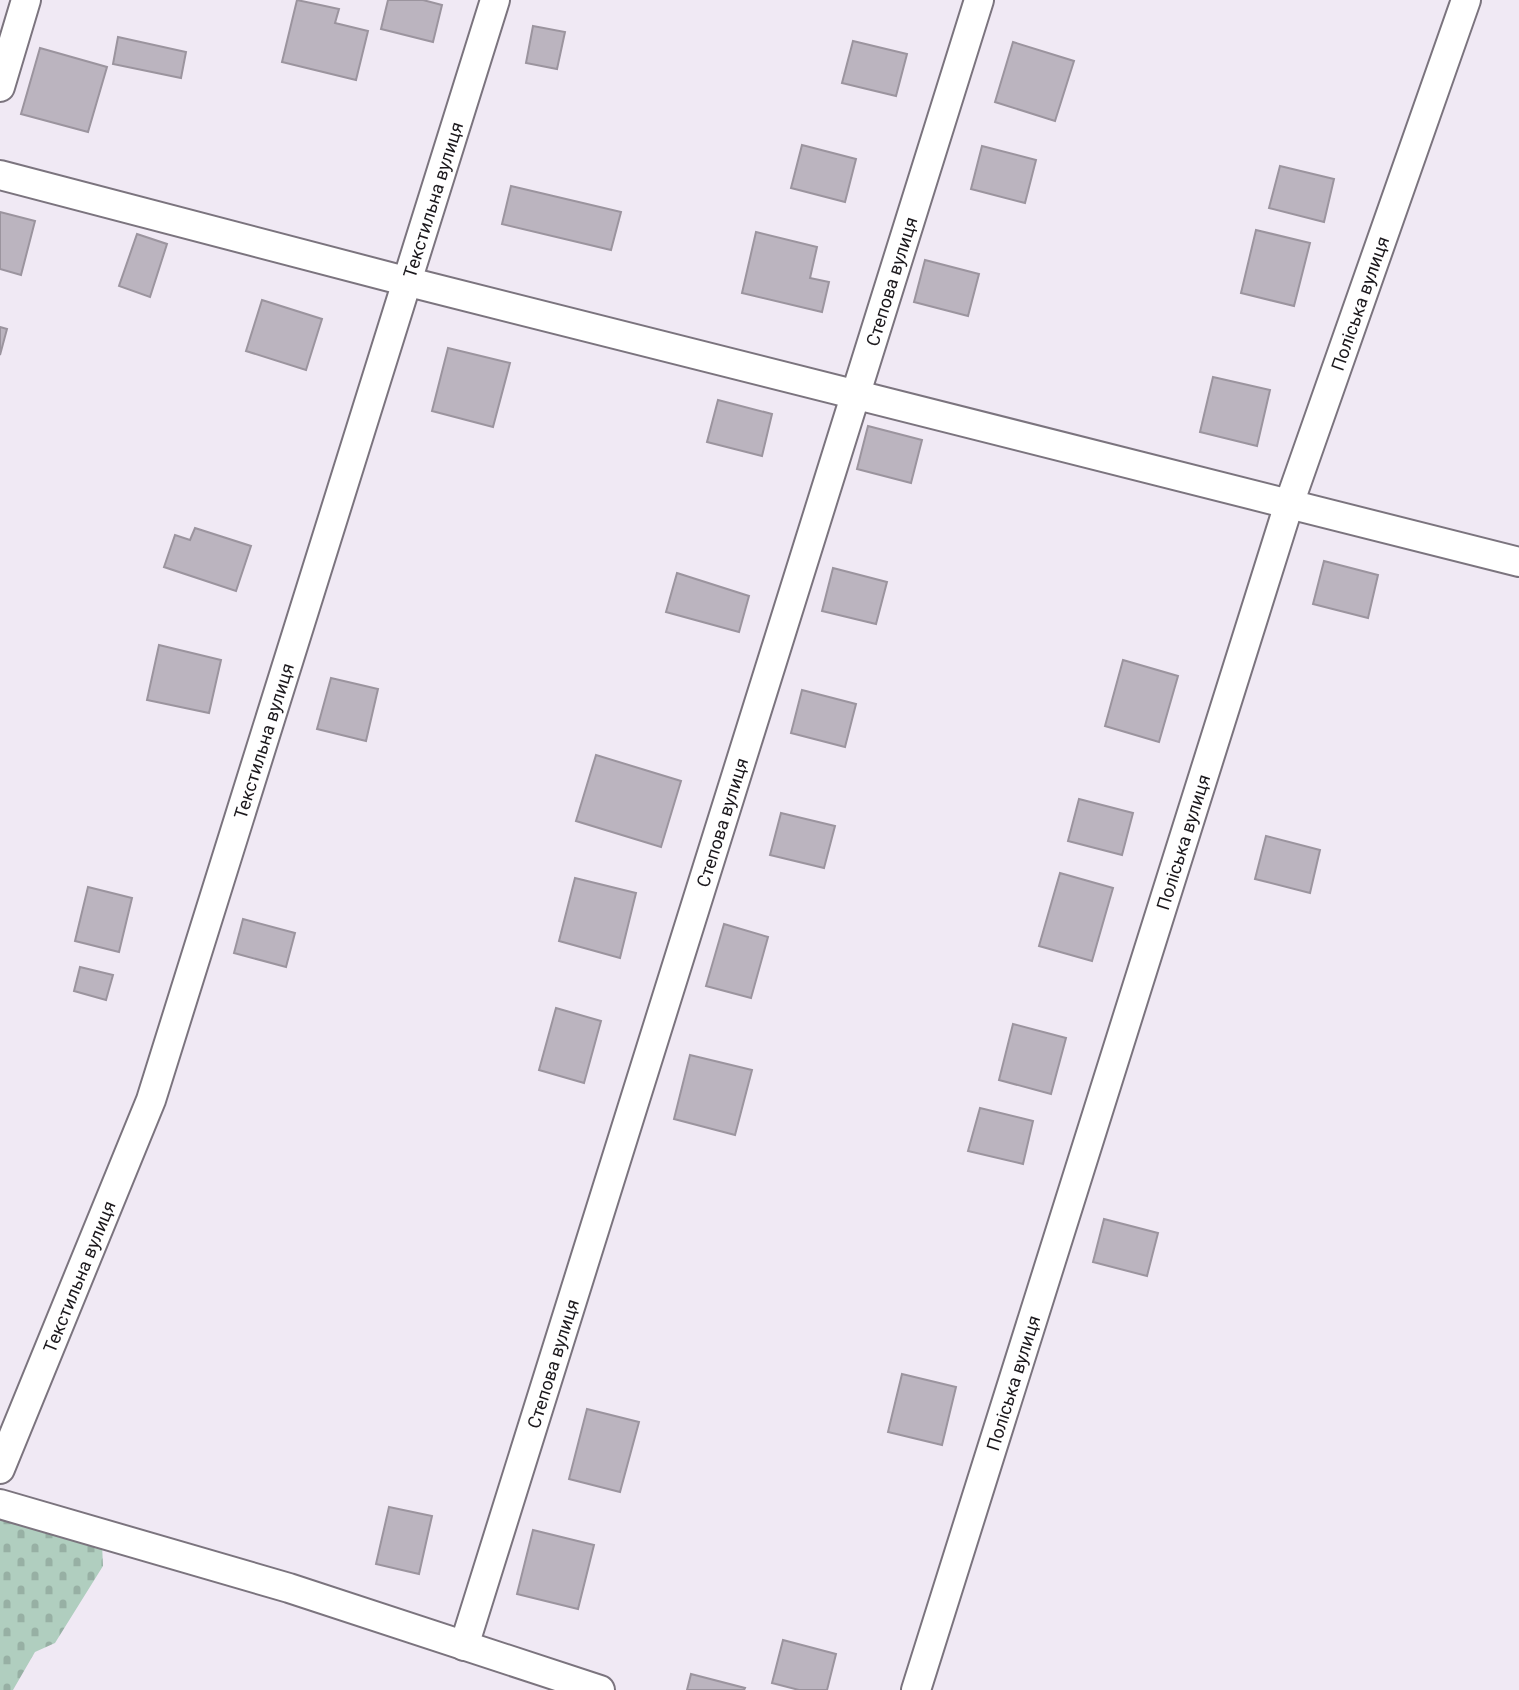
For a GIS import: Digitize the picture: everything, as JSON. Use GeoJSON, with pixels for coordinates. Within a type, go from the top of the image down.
{"type":"FeatureCollection","features":[{"type":"Feature","properties":{"kind":"street"},"geometry":{"type":"LineString","coordinates":[[0,87],[26,0]]}},
{"type":"Feature","properties":{"kind":"street","name":"Текстильна вулиця"},"geometry":{"type":"LineString","coordinates":[[0,1469],[151,1100],[495,0]]}},
{"type":"Feature","properties":{"kind":"street","name":"Степова вулиця"},"geometry":{"type":"LineString","coordinates":[[464,1646],[979,0]]}},
{"type":"Feature","properties":{"kind":"street","name":"Поліська вулиця"},"geometry":{"type":"LineString","coordinates":[[916,1690],[1289,504],[1466,0]]}},
{"type":"Feature","properties":{"kind":"street"},"geometry":{"type":"LineString","coordinates":[[0,175],[409,282],[1519,562]]}},
{"type":"Feature","properties":{"kind":"street"},"geometry":{"type":"LineString","coordinates":[[0,1503],[289,1588],[600,1690]]}},
{"type":"Feature","properties":{"kind":"green space"},"geometry":{"type":"Polygon","coordinates":[[[0,1509],[102,1544],[103,1566],[55,1643],[35,1652],[13,1690],[0,1690],[0,1509]]]}},
{"type":"Feature","properties":{"kind":"building"},"geometry":{"type":"Polygon","coordinates":[[[297,0],[339,9],[335,23],[368,31],[356,80],[282,62],[297,0]]]}},
{"type":"Feature","properties":{"kind":"building"},"geometry":{"type":"Polygon","coordinates":[[[388,0],[423,0],[442,5],[433,42],[381,29],[388,0]]]}},
{"type":"Feature","properties":{"kind":"building"},"geometry":{"type":"Polygon","coordinates":[[[533,26],[565,32],[557,69],[526,63],[533,26]]]}},
{"type":"Feature","properties":{"kind":"building"},"geometry":{"type":"Polygon","coordinates":[[[118,37],[186,52],[181,78],[113,64],[118,37]]]}},
{"type":"Feature","properties":{"kind":"building"},"geometry":{"type":"Polygon","coordinates":[[[853,41],[907,54],[896,96],[842,83],[853,41]]]}},
{"type":"Feature","properties":{"kind":"building"},"geometry":{"type":"Polygon","coordinates":[[[1013,42],[1074,61],[1055,121],[995,102],[1013,42]]]}},
{"type":"Feature","properties":{"kind":"building"},"geometry":{"type":"Polygon","coordinates":[[[40,48],[107,67],[88,132],[21,114],[40,48]]]}},
{"type":"Feature","properties":{"kind":"building"},"geometry":{"type":"Polygon","coordinates":[[[802,145],[856,159],[845,202],[791,188],[802,145]]]}},
{"type":"Feature","properties":{"kind":"building"},"geometry":{"type":"Polygon","coordinates":[[[982,146],[1036,160],[1025,203],[971,189],[982,146]]]}},
{"type":"Feature","properties":{"kind":"building"},"geometry":{"type":"Polygon","coordinates":[[[1280,166],[1334,179],[1324,222],[1269,208],[1280,166]]]}},
{"type":"Feature","properties":{"kind":"building"},"geometry":{"type":"Polygon","coordinates":[[[511,186],[621,212],[611,250],[502,224],[511,186]]]}},
{"type":"Feature","properties":{"kind":"building"},"geometry":{"type":"Polygon","coordinates":[[[0,212],[35,221],[21,275],[0,269],[0,212]]]}},
{"type":"Feature","properties":{"kind":"building"},"geometry":{"type":"Polygon","coordinates":[[[1256,230],[1310,243],[1294,306],[1241,293],[1256,230]]]}},
{"type":"Feature","properties":{"kind":"building"},"geometry":{"type":"Polygon","coordinates":[[[756,232],[817,247],[810,278],[829,282],[822,312],[742,293],[756,232]]]}},
{"type":"Feature","properties":{"kind":"building"},"geometry":{"type":"Polygon","coordinates":[[[137,234],[167,244],[150,297],[119,286],[137,234]]]}},
{"type":"Feature","properties":{"kind":"building"},"geometry":{"type":"Polygon","coordinates":[[[925,260],[979,274],[968,316],[914,302],[925,260]]]}},
{"type":"Feature","properties":{"kind":"building"},"geometry":{"type":"Polygon","coordinates":[[[262,300],[322,319],[306,370],[246,351],[262,300]]]}},
{"type":"Feature","properties":{"kind":"building"},"geometry":{"type":"Polygon","coordinates":[[[0,327],[7,329],[0,355],[0,327]]]}},
{"type":"Feature","properties":{"kind":"building"},"geometry":{"type":"Polygon","coordinates":[[[448,348],[510,363],[493,427],[432,411],[448,348]]]}},
{"type":"Feature","properties":{"kind":"building"},"geometry":{"type":"Polygon","coordinates":[[[1213,377],[1270,390],[1257,446],[1200,432],[1213,377]]]}},
{"type":"Feature","properties":{"kind":"building"},"geometry":{"type":"Polygon","coordinates":[[[718,400],[772,414],[762,456],[707,442],[718,400]]]}},
{"type":"Feature","properties":{"kind":"building"},"geometry":{"type":"Polygon","coordinates":[[[868,426],[922,440],[911,483],[857,469],[868,426]]]}},
{"type":"Feature","properties":{"kind":"building"},"geometry":{"type":"Polygon","coordinates":[[[195,528],[251,546],[236,591],[164,567],[175,535],[190,540],[195,528]]]}},
{"type":"Feature","properties":{"kind":"building"},"geometry":{"type":"Polygon","coordinates":[[[1324,561],[1378,575],[1368,618],[1313,604],[1324,561]]]}},
{"type":"Feature","properties":{"kind":"building"},"geometry":{"type":"Polygon","coordinates":[[[833,568],[887,582],[876,624],[822,611],[833,568]]]}},
{"type":"Feature","properties":{"kind":"building"},"geometry":{"type":"Polygon","coordinates":[[[677,573],[749,596],[739,632],[666,612],[677,573]]]}},
{"type":"Feature","properties":{"kind":"building"},"geometry":{"type":"Polygon","coordinates":[[[159,645],[221,660],[209,713],[147,700],[159,645]]]}},
{"type":"Feature","properties":{"kind":"building"},"geometry":{"type":"Polygon","coordinates":[[[1123,660],[1178,676],[1159,742],[1105,726],[1123,660]]]}},
{"type":"Feature","properties":{"kind":"building"},"geometry":{"type":"Polygon","coordinates":[[[331,678],[378,689],[366,741],[317,729],[331,678]]]}},
{"type":"Feature","properties":{"kind":"building"},"geometry":{"type":"Polygon","coordinates":[[[802,690],[856,704],[845,747],[791,733],[802,690]]]}},
{"type":"Feature","properties":{"kind":"building"},"geometry":{"type":"Polygon","coordinates":[[[596,755],[681,781],[661,847],[576,821],[596,755]]]}},
{"type":"Feature","properties":{"kind":"building"},"geometry":{"type":"Polygon","coordinates":[[[1079,799],[1133,813],[1122,855],[1068,841],[1079,799]]]}},
{"type":"Feature","properties":{"kind":"building"},"geometry":{"type":"Polygon","coordinates":[[[781,813],[835,826],[824,868],[770,855],[781,813]]]}},
{"type":"Feature","properties":{"kind":"building"},"geometry":{"type":"Polygon","coordinates":[[[1266,836],[1320,850],[1310,893],[1255,879],[1266,836]]]}},
{"type":"Feature","properties":{"kind":"building"},"geometry":{"type":"Polygon","coordinates":[[[1060,873],[1113,888],[1092,961],[1039,946],[1060,873]]]}},
{"type":"Feature","properties":{"kind":"building"},"geometry":{"type":"Polygon","coordinates":[[[575,878],[636,893],[620,958],[559,941],[575,878]]]}},
{"type":"Feature","properties":{"kind":"building"},"geometry":{"type":"Polygon","coordinates":[[[88,887],[132,898],[119,952],[75,941],[88,887]]]}},
{"type":"Feature","properties":{"kind":"building"},"geometry":{"type":"Polygon","coordinates":[[[243,919],[295,933],[286,967],[234,953],[243,919]]]}},
{"type":"Feature","properties":{"kind":"building"},"geometry":{"type":"Polygon","coordinates":[[[724,924],[768,937],[751,998],[706,986],[724,924]]]}},
{"type":"Feature","properties":{"kind":"building"},"geometry":{"type":"Polygon","coordinates":[[[80,967],[113,975],[106,1000],[74,991],[80,967]]]}},
{"type":"Feature","properties":{"kind":"building"},"geometry":{"type":"Polygon","coordinates":[[[556,1008],[601,1021],[584,1083],[539,1070],[556,1008]]]}},
{"type":"Feature","properties":{"kind":"building"},"geometry":{"type":"Polygon","coordinates":[[[1013,1024],[1066,1038],[1051,1094],[999,1080],[1013,1024]]]}},
{"type":"Feature","properties":{"kind":"building"},"geometry":{"type":"Polygon","coordinates":[[[690,1055],[752,1070],[735,1135],[674,1119],[690,1055]]]}},
{"type":"Feature","properties":{"kind":"building"},"geometry":{"type":"Polygon","coordinates":[[[980,1108],[1033,1121],[1023,1164],[968,1151],[980,1108]]]}},
{"type":"Feature","properties":{"kind":"building"},"geometry":{"type":"Polygon","coordinates":[[[1104,1219],[1158,1233],[1147,1276],[1093,1262],[1104,1219]]]}},
{"type":"Feature","properties":{"kind":"building"},"geometry":{"type":"Polygon","coordinates":[[[902,1374],[956,1387],[942,1445],[888,1432],[902,1374]]]}},
{"type":"Feature","properties":{"kind":"building"},"geometry":{"type":"Polygon","coordinates":[[[587,1409],[639,1422],[620,1492],[569,1479],[587,1409]]]}},
{"type":"Feature","properties":{"kind":"building"},"geometry":{"type":"Polygon","coordinates":[[[389,1507],[432,1516],[419,1574],[376,1564],[389,1507]]]}},
{"type":"Feature","properties":{"kind":"building"},"geometry":{"type":"Polygon","coordinates":[[[533,1530],[594,1545],[578,1609],[517,1594],[533,1530]]]}},
{"type":"Feature","properties":{"kind":"building"},"geometry":{"type":"Polygon","coordinates":[[[783,1640],[836,1654],[827,1690],[799,1690],[772,1683],[783,1640]]]}},
{"type":"Feature","properties":{"kind":"building"},"geometry":{"type":"Polygon","coordinates":[[[691,1674],[745,1688],[687,1690],[691,1674]]]}}]}
